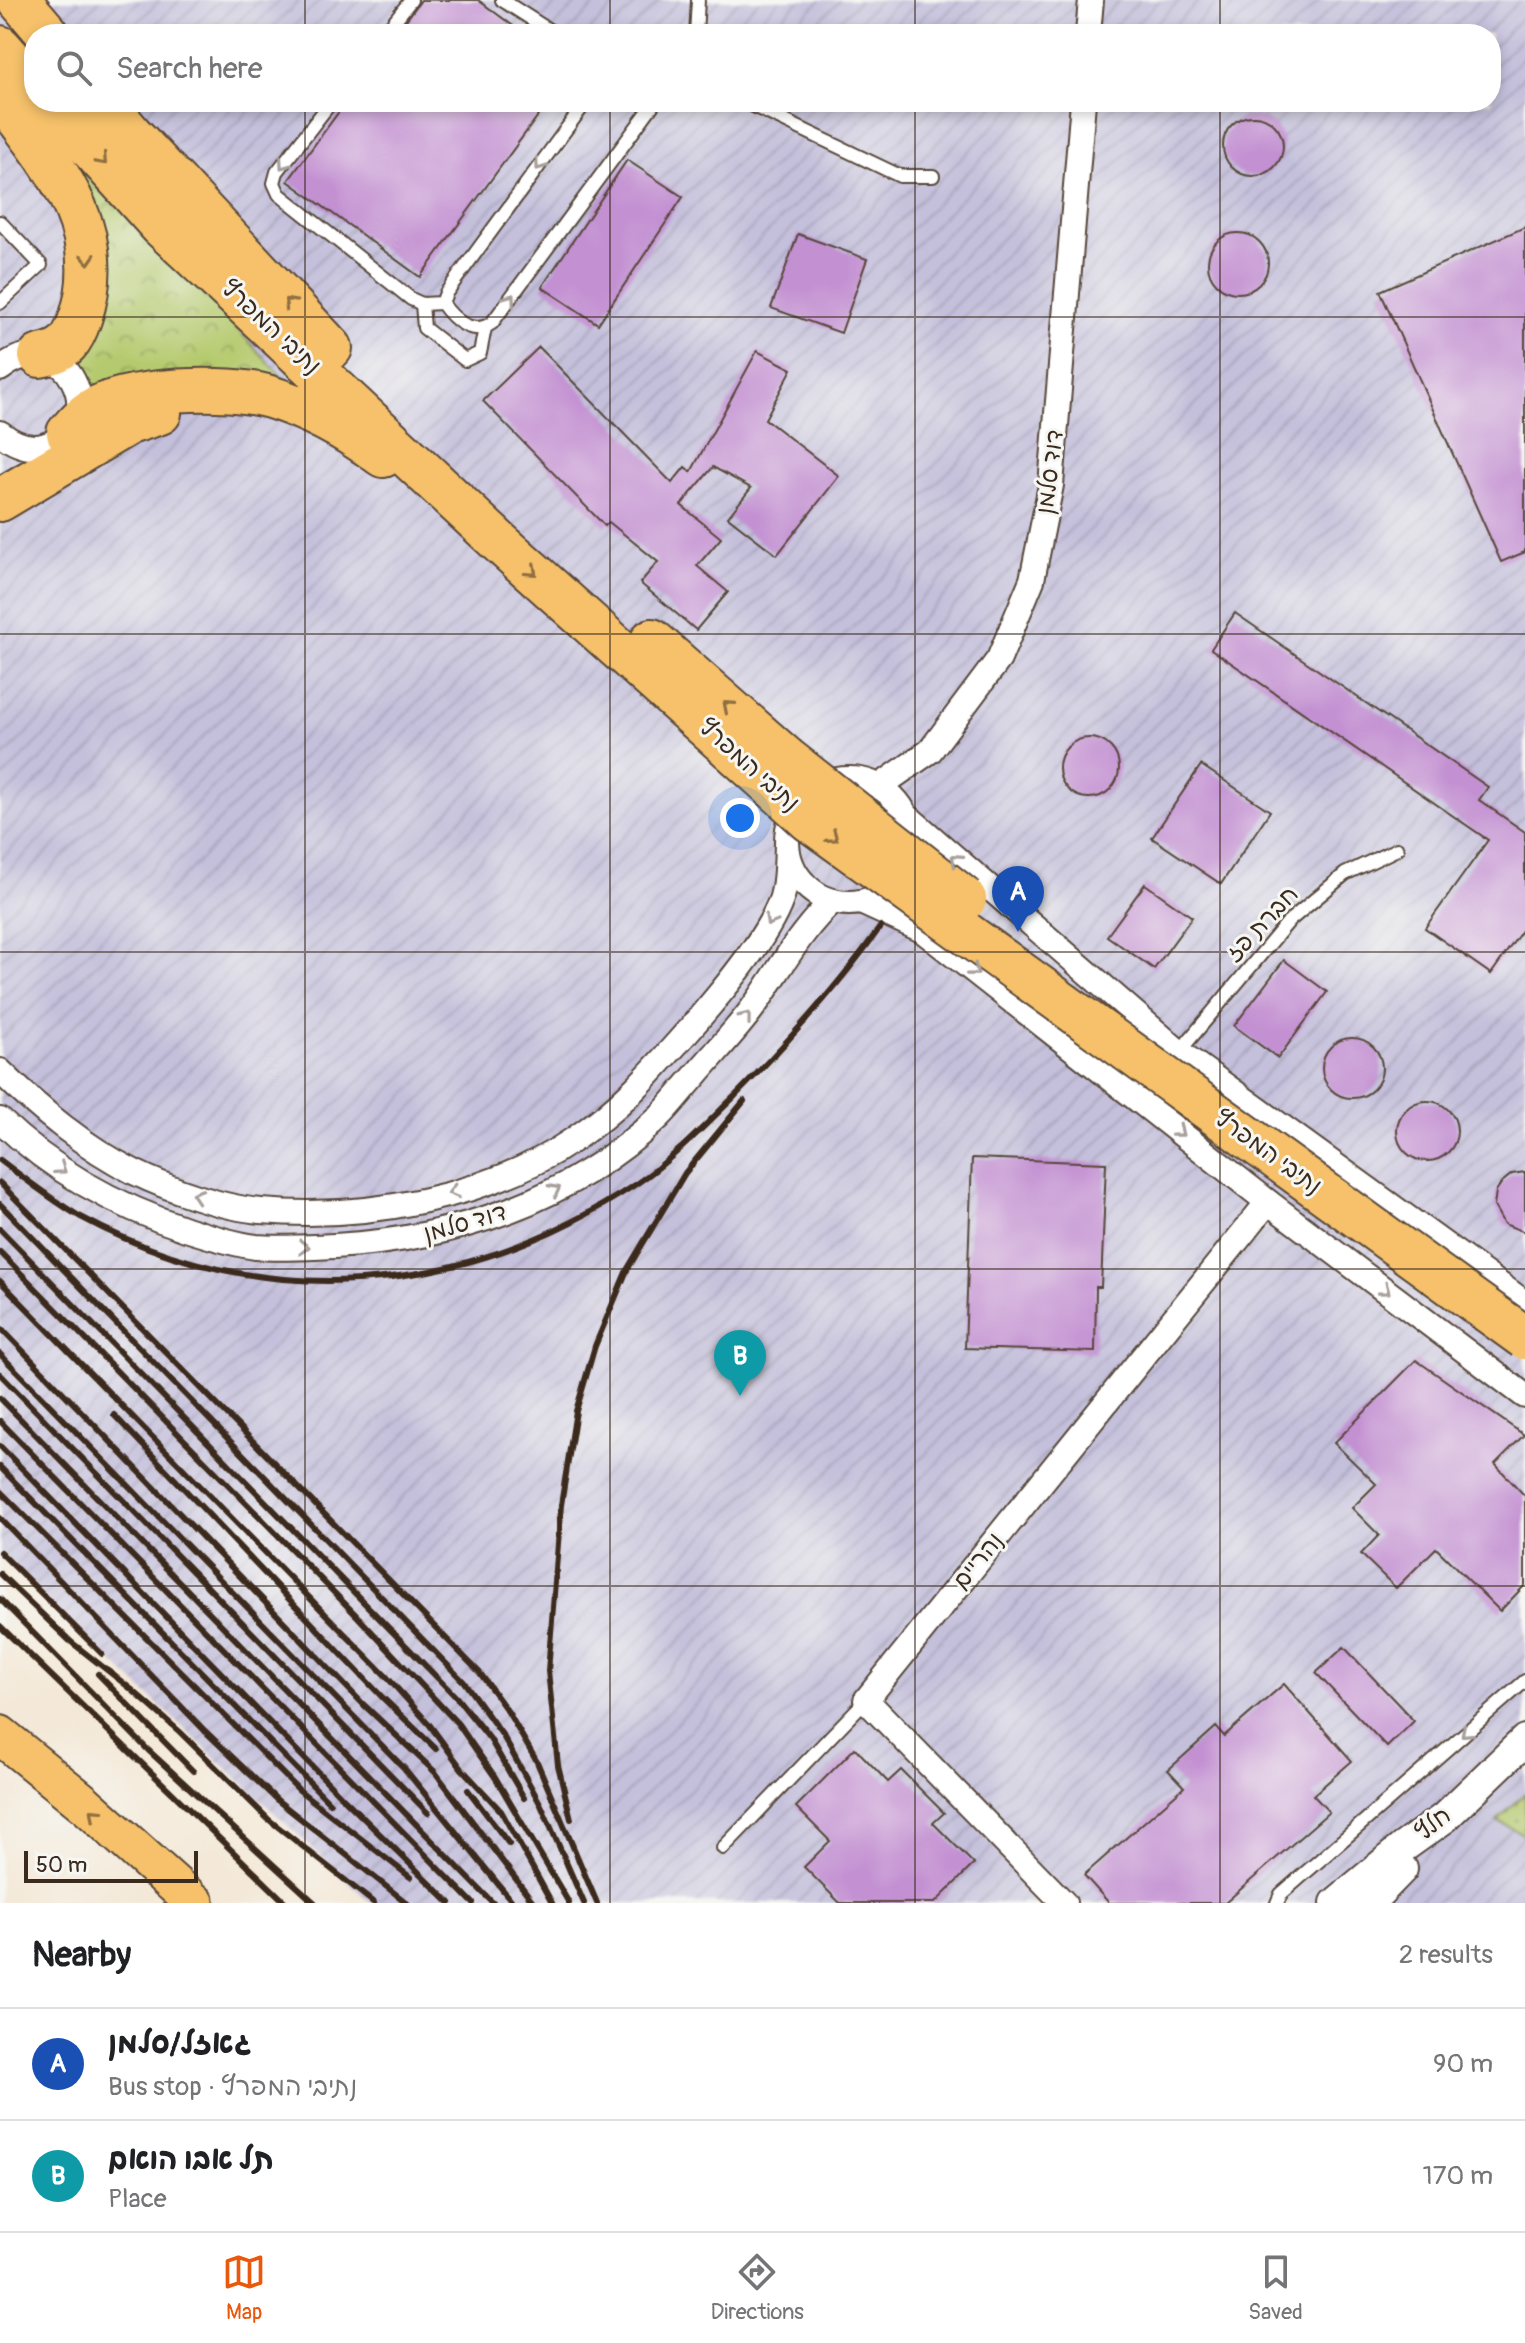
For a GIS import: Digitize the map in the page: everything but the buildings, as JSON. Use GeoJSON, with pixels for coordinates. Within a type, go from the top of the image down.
{"type":"FeatureCollection","features":[{"type":"Feature","properties":{"kind":"highway"},"geometry":{"type":"LineString","coordinates":[[19,0],[39,24]]}},
{"type":"Feature","properties":{"kind":"highway"},"geometry":{"type":"LineString","coordinates":[[31,0],[49,24]]}},
{"type":"Feature","properties":{"kind":"highway"},"geometry":{"type":"LineString","coordinates":[[0,47],[24,74]]}},
{"type":"Feature","properties":{"kind":"highway"},"geometry":{"type":"LineString","coordinates":[[0,95],[61,179],[75,204],[89,258],[87,288],[74,337],[58,352],[40,356]]}},
{"type":"Feature","properties":{"kind":"highway","name":"נתיבי המפרץ"},"geometry":{"type":"LineString","coordinates":[[58,112],[161,226],[498,541],[780,772],[968,901],[1525,1305]]}},
{"type":"Feature","properties":{"kind":"highway","name":"נתיבי המפרץ"},"geometry":{"type":"LineString","coordinates":[[114,113],[348,366],[528,531],[780,772],[809,820],[1525,1338]]}},
{"type":"Feature","properties":{"kind":"highway"},"geometry":{"type":"LineString","coordinates":[[61,438],[89,412],[133,396],[175,391],[220,391],[266,396],[306,410],[371,448],[498,541]]}},
{"type":"Feature","properties":{"kind":"highway"},"geometry":{"type":"LineString","coordinates":[[0,500],[129,423],[184,406],[245,402],[306,410]]}},
{"type":"Feature","properties":{"kind":"highway"},"geometry":{"type":"LineString","coordinates":[[0,1735],[85,1804],[195,1903]]}},
{"type":"Feature","properties":{"kind":"street"},"geometry":{"type":"LineString","coordinates":[[1089,24],[1091,0]]}},
{"type":"Feature","properties":{"kind":"street","name":"דוד סלמן"},"geometry":{"type":"LineString","coordinates":[[880,786],[930,751],[999,659],[1032,580],[1051,485],[1082,112]]}},
{"type":"Feature","properties":{"kind":"street"},"geometry":{"type":"LineString","coordinates":[[0,369],[10,361],[25,356],[54,359],[74,379],[80,407],[76,421],[61,438],[35,455],[0,493]]}},
{"type":"Feature","properties":{"kind":"street"},"geometry":{"type":"LineString","coordinates":[[0,433],[25,447],[40,447],[61,438]]}},
{"type":"Feature","properties":{"kind":"street"},"geometry":{"type":"LineString","coordinates":[[907,816],[911,853],[893,885],[878,896],[861,902],[833,901],[801,881],[791,865],[787,846],[788,827],[795,809],[815,789],[842,778],[862,779],[880,786],[896,799],[907,816],[1179,1052],[1525,1305]]}},
{"type":"Feature","properties":{"kind":"street","name":"דוד סלמן"},"geometry":{"type":"LineString","coordinates":[[0,1071],[45,1115],[91,1147],[136,1173],[218,1202],[259,1211],[318,1211],[379,1208],[425,1200],[494,1180],[534,1163],[572,1141],[635,1091],[718,996],[769,925],[781,899],[787,846]]}},
{"type":"Feature","properties":{"kind":"street","name":"דוד סלמן"},"geometry":{"type":"LineString","coordinates":[[0,1120],[23,1142],[72,1177],[121,1204],[208,1236],[255,1247],[318,1247],[383,1243],[433,1234],[506,1213],[550,1194],[592,1170],[627,1144],[660,1115],[746,1018],[812,919],[833,901]]}},
{"type":"Feature","properties":{"kind":"street"},"geometry":{"type":"LineString","coordinates":[[861,902],[922,930],[1268,1202],[1525,1396]]}},
{"type":"Feature","properties":{"kind":"street"},"geometry":{"type":"LineString","coordinates":[[922,930],[963,935],[1002,950],[1135,1051],[1162,1056],[1179,1052]]}},
{"type":"Feature","properties":{"kind":"street","name":"נהריים"},"geometry":{"type":"LineString","coordinates":[[866,1700],[1268,1202]]}},
{"type":"Feature","properties":{"kind":"street"},"geometry":{"type":"LineString","coordinates":[[866,1700],[1064,1903]]}},
{"type":"Feature","properties":{"kind":"street","name":"חלץ"},"geometry":{"type":"LineString","coordinates":[[1336,1903],[1402,1848],[1444,1818],[1525,1740]]}},
{"type":"Feature","properties":{"kind":"street"},"geometry":{"type":"LineString","coordinates":[[1369,1903],[1413,1858],[1444,1818]]}},
{"type":"Feature","properties":{"kind":"lane"},"geometry":{"type":"LineString","coordinates":[[392,24],[411,0]]}},
{"type":"Feature","properties":{"kind":"lane"},"geometry":{"type":"LineString","coordinates":[[502,0],[539,24]]}},
{"type":"Feature","properties":{"kind":"lane"},"geometry":{"type":"LineString","coordinates":[[697,24],[698,0]]}},
{"type":"Feature","properties":{"kind":"lane"},"geometry":{"type":"LineString","coordinates":[[323,112],[277,172],[274,183],[279,194],[411,299],[422,304],[442,303]]}},
{"type":"Feature","properties":{"kind":"lane"},"geometry":{"type":"LineString","coordinates":[[442,303],[446,293],[579,112]]}},
{"type":"Feature","properties":{"kind":"lane"},"geometry":{"type":"LineString","coordinates":[[422,304],[424,328],[465,360],[480,353],[485,328],[501,311],[648,112]]}},
{"type":"Feature","properties":{"kind":"lane"},"geometry":{"type":"LineString","coordinates":[[766,112],[900,176],[933,176]]}},
{"type":"Feature","properties":{"kind":"lane"},"geometry":{"type":"LineString","coordinates":[[0,222],[41,265],[0,303]]}},
{"type":"Feature","properties":{"kind":"lane"},"geometry":{"type":"LineString","coordinates":[[442,303],[458,322],[471,328],[485,328]]}},
{"type":"Feature","properties":{"kind":"lane","name":"חברת פז"},"geometry":{"type":"LineString","coordinates":[[1179,1052],[1289,921],[1345,874],[1397,849]]}},
{"type":"Feature","properties":{"kind":"lane"},"geometry":{"type":"LineString","coordinates":[[1277,1903],[1281,1894],[1525,1681]]}},
{"type":"Feature","properties":{"kind":"lane"},"geometry":{"type":"LineString","coordinates":[[723,1848],[866,1700]]}},
{"type":"Feature","properties":{"kind":"shaded area"},"geometry":{"type":"Polygon","coordinates":[[[0,0],[1525,0],[1525,1903],[371,1903],[0,1557],[0,0]]]}},
{"type":"Feature","properties":{"kind":"green space"},"geometry":{"type":"Polygon","coordinates":[[[38,117],[284,379],[229,374],[97,395],[74,357],[89,335],[38,117]]]}},
{"type":"Feature","properties":{"kind":"green space"},"geometry":{"type":"Polygon","coordinates":[[[1525,1793],[1525,1835],[1497,1821],[1525,1793]]]}},
{"type":"Feature","properties":{"kind":"railway"},"geometry":{"type":"LineString","coordinates":[[0,1160],[79,1216],[148,1248],[219,1269],[290,1279],[362,1280],[433,1270],[502,1251],[570,1222],[649,1175],[700,1131],[774,1055],[829,993],[881,926]]}},
{"type":"Feature","properties":{"kind":"railway"},"geometry":{"type":"LineString","coordinates":[[571,1819],[558,1765],[548,1671],[561,1505],[576,1411],[595,1346],[627,1270],[685,1173],[744,1101]]}},
{"type":"Feature","properties":{"kind":"railway"},"geometry":{"type":"LineString","coordinates":[[0,1183],[480,1673],[508,1712],[537,1762],[597,1903]]}},
{"type":"Feature","properties":{"kind":"railway"},"geometry":{"type":"LineString","coordinates":[[0,1204],[464,1682],[503,1736],[541,1805],[584,1903]]}},
{"type":"Feature","properties":{"kind":"railway"},"geometry":{"type":"LineString","coordinates":[[0,1229],[456,1697],[490,1739],[524,1798]]}},
{"type":"Feature","properties":{"kind":"railway"},"geometry":{"type":"LineString","coordinates":[[0,1252],[358,1617],[458,1724],[495,1777],[569,1903]]}},
{"type":"Feature","properties":{"kind":"railway"},"geometry":{"type":"LineString","coordinates":[[0,1281],[385,1675],[429,1724],[462,1769],[501,1811],[552,1903]]}},
{"type":"Feature","properties":{"kind":"railway"},"geometry":{"type":"LineString","coordinates":[[0,1327],[364,1705],[435,1772],[534,1903]]}},
{"type":"Feature","properties":{"kind":"railway"},"geometry":{"type":"LineString","coordinates":[[0,1354],[404,1768],[511,1900]]}},
{"type":"Feature","properties":{"kind":"railway"},"geometry":{"type":"LineString","coordinates":[[0,1374],[428,1813]]}},
{"type":"Feature","properties":{"kind":"railway"},"geometry":{"type":"LineString","coordinates":[[0,1398],[493,1903]]}},
{"type":"Feature","properties":{"kind":"railway"},"geometry":{"type":"LineString","coordinates":[[114,1415],[383,1698],[436,1749]]}},
{"type":"Feature","properties":{"kind":"railway"},"geometry":{"type":"LineString","coordinates":[[0,1421],[473,1903]]}},
{"type":"Feature","properties":{"kind":"railway"},"geometry":{"type":"LineString","coordinates":[[0,1446],[345,1800],[450,1903]]}},
{"type":"Feature","properties":{"kind":"railway"},"geometry":{"type":"LineString","coordinates":[[0,1467],[330,1803]]}},
{"type":"Feature","properties":{"kind":"railway"},"geometry":{"type":"LineString","coordinates":[[0,1491],[299,1790],[410,1877]]}},
{"type":"Feature","properties":{"kind":"railway"},"geometry":{"type":"LineString","coordinates":[[0,1518],[205,1731],[277,1800],[407,1903]]}},
{"type":"Feature","properties":{"kind":"railway"},"geometry":{"type":"LineString","coordinates":[[0,1552],[102,1654]]}},
{"type":"Feature","properties":{"kind":"railway"},"geometry":{"type":"LineString","coordinates":[[0,1574],[70,1641],[180,1732],[268,1819],[374,1903]]}},
{"type":"Feature","properties":{"kind":"railway"},"geometry":{"type":"LineString","coordinates":[[0,1599],[148,1750],[315,1903]]}},
{"type":"Feature","properties":{"kind":"railway"},"geometry":{"type":"LineString","coordinates":[[0,1626],[286,1903]]}},
{"type":"Feature","properties":{"kind":"railway"},"geometry":{"type":"LineString","coordinates":[[98,1674],[193,1771]]}},
{"type":"Feature","properties":{"kind":"railway"},"geometry":{"type":"LineString","coordinates":[[468,1790],[509,1844]]}},
{"type":"Feature","properties":{"kind":"place","name":"גאזל/סלמן"},"geometry":{"type":"Point","coordinates":[1018,932]}},
{"type":"Feature","properties":{"kind":"place","name":"תל אבו הואם"},"geometry":{"type":"Point","coordinates":[740,1396]}}]}
